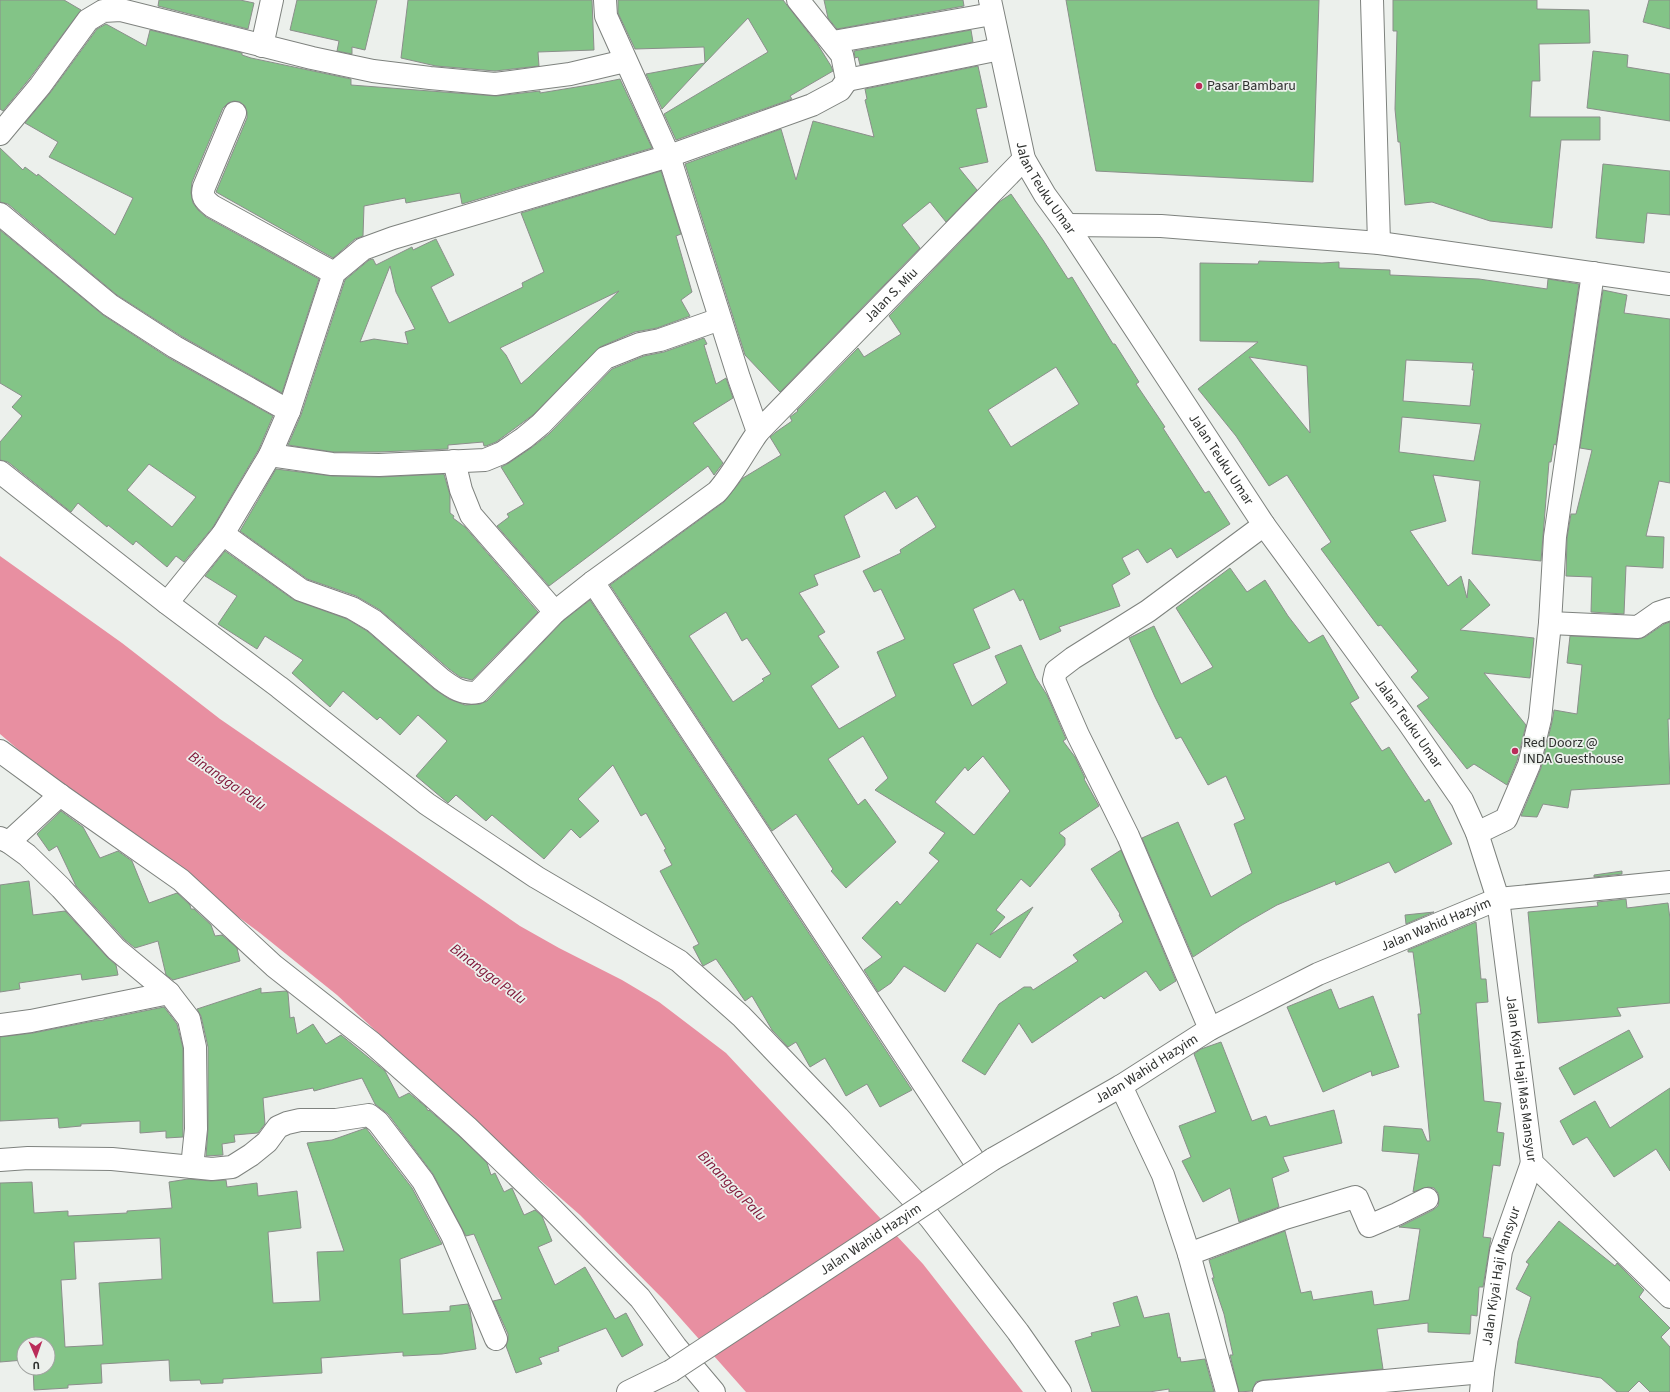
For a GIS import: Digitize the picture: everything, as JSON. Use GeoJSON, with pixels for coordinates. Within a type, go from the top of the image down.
{"type":"FeatureCollection","features":[{"type":"Feature","properties":{"kind":"street"},"geometry":{"type":"LineString","coordinates":[[262,46],[272,0]]}},
{"type":"Feature","properties":{"kind":"street"},"geometry":{"type":"LineString","coordinates":[[605,0],[606,16],[668,156],[758,432]]}},
{"type":"Feature","properties":{"kind":"street"},"geometry":{"type":"LineString","coordinates":[[798,0],[842,55],[847,80]]}},
{"type":"Feature","properties":{"kind":"street"},"geometry":{"type":"LineString","coordinates":[[1372,0],[1379,243]]}},
{"type":"Feature","properties":{"kind":"street"},"geometry":{"type":"LineString","coordinates":[[833,42],[991,7]]}},
{"type":"Feature","properties":{"kind":"street","name":"Jalan Teuku Umar"},"geometry":{"type":"LineString","coordinates":[[991,7],[1024,159],[1045,195],[1067,225],[1264,525],[1403,716],[1462,800],[1477,833],[1498,899]]}},
{"type":"Feature","properties":{"kind":"street"},"geometry":{"type":"LineString","coordinates":[[0,134],[40,86],[88,20],[103,12],[121,10],[262,46],[373,71],[430,78],[495,84],[570,74],[625,61]]}},
{"type":"Feature","properties":{"kind":"street"},"geometry":{"type":"LineString","coordinates":[[167,603],[223,534],[270,455],[289,411],[334,273],[363,249],[393,238],[668,156],[812,105],[840,90],[847,80],[1000,49]]}},
{"type":"Feature","properties":{"kind":"street"},"geometry":{"type":"LineString","coordinates":[[235,113],[204,187],[202,193],[203,198],[212,206],[334,273]]}},
{"type":"Feature","properties":{"kind":"street","name":"Jalan S. Miu"},"geometry":{"type":"LineString","coordinates":[[223,534],[301,590],[352,608],[374,621],[441,679],[462,692],[478,692],[555,612],[593,582],[717,492],[730,477],[739,460],[758,432],[1024,159]]}},
{"type":"Feature","properties":{"kind":"street"},"geometry":{"type":"LineString","coordinates":[[0,214],[110,305],[175,347],[289,411]]}},
{"type":"Feature","properties":{"kind":"street"},"geometry":{"type":"LineString","coordinates":[[1067,225],[1161,226],[1379,243],[1670,284]]}},
{"type":"Feature","properties":{"kind":"street"},"geometry":{"type":"LineString","coordinates":[[1477,833],[1506,819],[1529,765],[1540,718],[1550,623],[1555,537],[1593,273]]}},
{"type":"Feature","properties":{"kind":"street"},"geometry":{"type":"LineString","coordinates":[[270,455],[332,464],[379,465],[485,460],[502,453],[541,424],[605,358],[640,344],[660,340],[720,319]]}},
{"type":"Feature","properties":{"kind":"street"},"geometry":{"type":"LineString","coordinates":[[454,461],[461,490],[471,514],[555,612]]}},
{"type":"Feature","properties":{"kind":"street"},"geometry":{"type":"LineString","coordinates":[[0,472],[167,603],[279,687],[427,804],[536,877],[679,962],[730,1006],[838,1117],[930,1218],[1018,1332],[1060,1392]]}},
{"type":"Feature","properties":{"kind":"street"},"geometry":{"type":"LineString","coordinates":[[1210,1029],[1128,836],[1078,735],[1054,680],[1056,671],[1073,658],[1148,611],[1264,525]]}},
{"type":"Feature","properties":{"kind":"street"},"geometry":{"type":"LineString","coordinates":[[593,582],[986,1164]]}},
{"type":"Feature","properties":{"kind":"street"},"geometry":{"type":"LineString","coordinates":[[1550,623],[1638,627],[1658,613],[1670,609]]}},
{"type":"Feature","properties":{"kind":"street"},"geometry":{"type":"LineString","coordinates":[[0,751],[181,880],[274,966],[372,1043],[467,1128],[550,1206],[640,1298],[676,1347],[714,1392]]}},
{"type":"Feature","properties":{"kind":"street"},"geometry":{"type":"LineString","coordinates":[[60,795],[4,840],[28,855],[61,888],[116,949],[169,994],[189,1019],[195,1047],[196,1130],[192,1167]]}},
{"type":"Feature","properties":{"kind":"street","name":"Jalan Wahid Hazyim"},"geometry":{"type":"LineString","coordinates":[[628,1392],[671,1371],[986,1164],[1121,1086],[1210,1029],[1318,974],[1498,899],[1670,882]]}},
{"type":"Feature","properties":{"kind":"street","name":"Jalan Kiyai Haji Mas Mansyur"},"geometry":{"type":"LineString","coordinates":[[1498,899],[1532,1162],[1670,1297]]}},
{"type":"Feature","properties":{"kind":"street"},"geometry":{"type":"LineString","coordinates":[[0,1025],[31,1021],[169,994]]}},
{"type":"Feature","properties":{"kind":"street"},"geometry":{"type":"LineString","coordinates":[[1121,1086],[1163,1175],[1189,1254],[1227,1392]]}},
{"type":"Feature","properties":{"kind":"street"},"geometry":{"type":"LineString","coordinates":[[0,1160],[28,1158],[112,1159],[212,1169],[232,1167],[252,1155],[267,1142],[278,1127],[293,1121],[336,1120],[366,1115],[372,1116],[423,1181],[452,1235],[496,1339]]}},
{"type":"Feature","properties":{"kind":"street","name":"Jalan Kiyai Haji Mansyur"},"geometry":{"type":"LineString","coordinates":[[1482,1382],[1501,1251],[1532,1162]]}},
{"type":"Feature","properties":{"kind":"street"},"geometry":{"type":"LineString","coordinates":[[1189,1254],[1285,1218],[1354,1197],[1360,1202],[1369,1226],[1427,1199]]}},
{"type":"Feature","properties":{"kind":"street"},"geometry":{"type":"LineString","coordinates":[[1264,1392],[1482,1382]]}},
{"type":"Feature","properties":{"kind":"water","name":"Binangga Palu"},"geometry":{"type":"Polygon","coordinates":[[[0,556],[122,643],[220,719],[520,926],[622,980],[659,1002],[726,1053],[923,1264],[1023,1392],[746,1392],[666,1302],[580,1215],[481,1128],[337,995],[260,933],[61,786],[0,734],[0,556]]]}},
{"type":"Feature","properties":{"kind":"building"},"geometry":{"type":"Polygon","coordinates":[[[0,0],[64,0],[81,10],[3,111],[0,109],[0,0]]]}},
{"type":"Feature","properties":{"kind":"building"},"geometry":{"type":"Polygon","coordinates":[[[159,0],[240,0],[254,3],[248,29],[158,6],[159,0]]]}},
{"type":"Feature","properties":{"kind":"building"},"geometry":{"type":"Polygon","coordinates":[[[297,0],[377,0],[365,50],[352,47],[352,54],[337,51],[339,41],[290,30],[297,0]]]}},
{"type":"Feature","properties":{"kind":"building"},"geometry":{"type":"Polygon","coordinates":[[[408,0],[592,0],[594,50],[538,52],[539,66],[495,71],[436,66],[401,58],[408,0]]]}},
{"type":"Feature","properties":{"kind":"building"},"geometry":{"type":"Polygon","coordinates":[[[618,0],[783,0],[818,45],[833,71],[790,96],[792,99],[676,140],[664,114],[768,52],[748,18],[705,63],[704,47],[635,49],[618,13],[618,0]]]}},
{"type":"Feature","properties":{"kind":"building"},"geometry":{"type":"Polygon","coordinates":[[[824,0],[963,0],[964,6],[837,29],[828,18],[824,0]]]}},
{"type":"Feature","properties":{"kind":"building","name":"Pasar Bambaru"},"geometry":{"type":"Polygon","coordinates":[[[1066,0],[1319,0],[1313,182],[1096,171],[1066,0]]]}},
{"type":"Feature","properties":{"kind":"building"},"geometry":{"type":"Polygon","coordinates":[[[1393,0],[1537,0],[1537,9],[1589,10],[1590,43],[1539,44],[1540,81],[1532,81],[1530,117],[1600,117],[1600,140],[1561,140],[1552,228],[1490,221],[1432,202],[1405,205],[1400,142],[1398,142],[1395,109],[1397,31],[1393,31],[1393,0]]]}},
{"type":"Feature","properties":{"kind":"building"},"geometry":{"type":"Polygon","coordinates":[[[1649,0],[1670,0],[1670,29],[1643,22],[1649,0]]]}},
{"type":"Feature","properties":{"kind":"building"},"geometry":{"type":"Polygon","coordinates":[[[106,24],[146,46],[150,30],[242,53],[242,55],[251,58],[351,79],[351,85],[496,96],[540,91],[540,93],[620,79],[652,148],[462,204],[460,193],[406,203],[405,198],[364,206],[363,236],[355,239],[333,258],[216,192],[247,118],[245,106],[240,102],[234,101],[228,103],[223,108],[192,182],[191,193],[193,203],[206,217],[319,279],[282,393],[181,336],[117,295],[8,204],[0,202],[0,148],[23,170],[25,167],[37,176],[38,174],[115,235],[133,198],[49,157],[58,142],[25,123],[50,93],[97,29],[106,24]]]}},
{"type":"Feature","properties":{"kind":"building"},"geometry":{"type":"Polygon","coordinates":[[[971,30],[973,42],[860,65],[858,57],[855,58],[854,51],[971,30]]]}},
{"type":"Feature","properties":{"kind":"building"},"geometry":{"type":"Polygon","coordinates":[[[1593,51],[1628,55],[1627,67],[1670,74],[1670,121],[1587,108],[1593,51]]]}},
{"type":"Feature","properties":{"kind":"building"},"geometry":{"type":"Polygon","coordinates":[[[705,63],[662,109],[646,74],[705,63]]]}},
{"type":"Feature","properties":{"kind":"building"},"geometry":{"type":"Polygon","coordinates":[[[978,66],[987,107],[976,109],[988,162],[959,168],[977,190],[946,222],[930,202],[902,225],[920,248],[780,392],[745,355],[685,164],[781,129],[796,180],[813,121],[874,137],[865,100],[867,99],[865,89],[978,66]]]}},
{"type":"Feature","properties":{"kind":"building"},"geometry":{"type":"Polygon","coordinates":[[[1603,164],[1670,171],[1670,215],[1647,213],[1644,243],[1596,238],[1603,164]]]}},
{"type":"Feature","properties":{"kind":"building"},"geometry":{"type":"Polygon","coordinates":[[[661,171],[681,234],[676,236],[692,292],[681,300],[690,316],[657,328],[635,332],[600,347],[533,415],[496,442],[486,446],[484,446],[483,442],[448,445],[448,449],[333,452],[288,445],[301,415],[345,280],[369,260],[373,259],[376,265],[412,247],[413,250],[436,239],[454,275],[431,287],[449,323],[523,287],[522,283],[544,272],[521,213],[661,171]],[[390,266],[360,342],[374,339],[408,344],[405,332],[415,329],[396,292],[390,266]],[[619,291],[500,348],[506,355],[521,384],[529,377],[619,291]]]}},
{"type":"Feature","properties":{"kind":"building"},"geometry":{"type":"Polygon","coordinates":[[[1011,194],[1068,279],[1072,277],[1113,344],[1115,344],[1139,382],[1136,384],[1165,427],[1163,428],[1205,493],[1209,491],[1230,524],[1177,558],[1171,548],[1147,563],[1138,549],[1122,558],[1130,574],[1112,585],[1120,606],[1059,627],[1061,631],[1040,640],[1023,599],[1020,601],[1014,589],[973,609],[990,648],[953,664],[972,706],[1007,683],[995,656],[1021,645],[1036,678],[1047,695],[1066,739],[1063,741],[1075,757],[1085,778],[1084,779],[1099,806],[1059,833],[1065,838],[1065,845],[1030,887],[1021,879],[996,910],[1005,917],[990,935],[1033,907],[1000,958],[977,943],[945,992],[904,966],[891,983],[878,992],[864,970],[882,957],[862,938],[897,901],[900,905],[939,861],[929,853],[945,833],[875,790],[888,778],[863,736],[828,759],[858,805],[865,799],[896,842],[846,888],[831,871],[833,869],[796,814],[772,831],[610,585],[724,502],[743,478],[781,455],[770,437],[792,421],[790,417],[798,411],[797,410],[858,348],[864,357],[901,334],[889,316],[999,202],[1011,194]],[[1056,367],[988,410],[1011,447],[1079,404],[1056,367]],[[885,491],[844,516],[860,557],[814,575],[818,585],[799,593],[825,632],[818,636],[839,667],[811,686],[839,729],[896,696],[877,652],[905,639],[881,589],[874,592],[863,571],[901,553],[900,550],[936,527],[917,496],[896,509],[885,491]],[[726,612],[689,636],[733,702],[764,681],[762,679],[771,674],[747,638],[742,641],[726,612]],[[983,756],[968,771],[965,767],[935,802],[974,835],[1010,791],[983,756]]]}},
{"type":"Feature","properties":{"kind":"building"},"geometry":{"type":"Polygon","coordinates":[[[0,230],[103,315],[169,358],[273,416],[259,449],[213,527],[184,562],[176,556],[167,567],[136,541],[133,545],[108,525],[107,527],[78,503],[71,512],[8,462],[0,460],[0,442],[22,416],[12,407],[22,396],[0,383],[0,230]],[[149,464],[127,490],[172,527],[196,497],[149,464]]]}},
{"type":"Feature","properties":{"kind":"building"},"geometry":{"type":"Polygon","coordinates":[[[1259,261],[1322,263],[1339,262],[1339,268],[1390,270],[1390,275],[1479,279],[1547,289],[1548,279],[1579,284],[1556,445],[1554,444],[1551,462],[1549,462],[1541,561],[1472,554],[1480,481],[1433,475],[1446,521],[1410,531],[1448,586],[1461,576],[1467,598],[1469,579],[1490,605],[1460,630],[1534,638],[1530,678],[1484,673],[1526,725],[1517,761],[1507,785],[1474,764],[1467,769],[1417,706],[1429,698],[1411,677],[1418,671],[1381,625],[1378,626],[1321,549],[1331,542],[1287,475],[1269,486],[1236,436],[1198,389],[1258,342],[1200,341],[1200,263],[1258,264],[1259,261]],[[1249,357],[1310,433],[1307,366],[1249,357]],[[1406,360],[1403,401],[1470,406],[1474,370],[1472,370],[1473,363],[1406,360]],[[1402,417],[1399,452],[1474,461],[1481,424],[1402,417]]]}},
{"type":"Feature","properties":{"kind":"building"},"geometry":{"type":"Polygon","coordinates":[[[1603,290],[1627,295],[1624,313],[1670,319],[1670,483],[1659,481],[1646,536],[1664,537],[1663,568],[1626,566],[1624,614],[1591,612],[1592,577],[1566,576],[1567,538],[1571,514],[1576,514],[1592,450],[1580,448],[1603,290]]]}},
{"type":"Feature","properties":{"kind":"building"},"geometry":{"type":"Polygon","coordinates":[[[704,338],[707,344],[704,345],[716,384],[726,378],[733,398],[693,423],[723,463],[714,475],[708,466],[549,586],[497,526],[509,517],[507,514],[524,504],[501,467],[531,448],[549,434],[612,369],[644,356],[664,352],[704,338]]]}},
{"type":"Feature","properties":{"kind":"building"},"geometry":{"type":"Polygon","coordinates":[[[276,469],[332,476],[380,477],[444,474],[450,495],[450,513],[454,516],[453,518],[465,527],[538,612],[472,680],[460,677],[380,610],[356,596],[307,579],[240,531],[276,469]]]}},
{"type":"Feature","properties":{"kind":"building"},"geometry":{"type":"Polygon","coordinates":[[[225,551],[294,600],[347,619],[367,631],[434,689],[449,699],[465,705],[480,704],[487,701],[563,621],[590,600],[912,1090],[880,1107],[867,1084],[846,1096],[825,1058],[810,1067],[796,1042],[788,1047],[772,1030],[752,996],[745,1001],[716,959],[703,966],[693,947],[699,944],[660,871],[672,865],[664,850],[666,849],[646,813],[641,816],[613,765],[578,799],[599,821],[580,838],[571,829],[544,859],[492,815],[486,821],[456,795],[448,803],[416,776],[447,741],[418,715],[400,735],[380,717],[377,720],[343,691],[330,707],[292,673],[303,660],[265,636],[257,649],[218,624],[237,596],[205,576],[225,551]]]}},
{"type":"Feature","properties":{"kind":"building"},"geometry":{"type":"Polygon","coordinates":[[[1230,568],[1247,592],[1265,580],[1288,616],[1309,643],[1323,635],[1359,698],[1350,703],[1382,751],[1389,747],[1425,802],[1429,799],[1452,844],[1395,873],[1389,862],[1336,885],[1335,881],[1277,905],[1242,925],[1193,957],[1142,838],[1178,822],[1211,897],[1252,873],[1234,824],[1245,819],[1226,776],[1208,785],[1181,737],[1176,739],[1155,697],[1129,638],[1154,626],[1181,684],[1213,667],[1176,608],[1230,568]]]}},
{"type":"Feature","properties":{"kind":"building"},"geometry":{"type":"Polygon","coordinates":[[[1670,622],[1670,719],[1668,719],[1670,784],[1571,790],[1568,808],[1543,804],[1537,817],[1521,816],[1541,768],[1554,710],[1577,714],[1582,665],[1567,663],[1570,636],[1638,639],[1645,637],[1664,624],[1670,622]]]}},
{"type":"Feature","properties":{"kind":"building"},"geometry":{"type":"Polygon","coordinates":[[[61,811],[83,827],[100,858],[118,851],[132,861],[149,903],[177,893],[190,905],[191,909],[194,909],[211,925],[215,936],[222,935],[237,948],[240,961],[173,980],[166,975],[158,941],[135,948],[125,940],[76,886],[57,846],[49,851],[37,834],[61,811]]]}},
{"type":"Feature","properties":{"kind":"building"},"geometry":{"type":"Polygon","coordinates":[[[1121,850],[1176,981],[1160,991],[1146,971],[1104,999],[1101,996],[1032,1043],[1019,1023],[985,1075],[962,1061],[999,1004],[1024,987],[1031,987],[1033,990],[1078,961],[1073,955],[1123,922],[1119,915],[1120,914],[1091,869],[1121,850]]]}},
{"type":"Feature","properties":{"kind":"building"},"geometry":{"type":"Polygon","coordinates":[[[1622,871],[1622,874],[1594,877],[1594,875],[1622,871]]]}},
{"type":"Feature","properties":{"kind":"building"},"geometry":{"type":"Polygon","coordinates":[[[29,881],[33,915],[65,911],[116,965],[118,975],[82,980],[81,974],[19,983],[20,989],[0,992],[0,885],[29,881]]]}},
{"type":"Feature","properties":{"kind":"building"},"geometry":{"type":"Polygon","coordinates":[[[1626,899],[1627,908],[1668,903],[1670,919],[1670,1003],[1617,1008],[1621,1016],[1538,1023],[1528,912],[1598,906],[1597,902],[1626,899]]]}},
{"type":"Feature","properties":{"kind":"building"},"geometry":{"type":"Polygon","coordinates":[[[1434,912],[1406,924],[1405,915],[1434,912]]]}},
{"type":"Feature","properties":{"kind":"building"},"geometry":{"type":"Polygon","coordinates":[[[1476,922],[1481,979],[1486,979],[1488,1002],[1476,1003],[1484,1101],[1501,1103],[1497,1132],[1504,1133],[1500,1166],[1493,1165],[1483,1237],[1491,1238],[1483,1287],[1479,1287],[1477,1316],[1471,1315],[1470,1334],[1428,1332],[1428,1323],[1377,1329],[1383,1369],[1263,1380],[1256,1382],[1252,1391],[1239,1392],[1230,1355],[1233,1355],[1224,1314],[1212,1278],[1214,1278],[1209,1260],[1285,1231],[1301,1293],[1311,1291],[1313,1300],[1372,1291],[1374,1305],[1409,1300],[1420,1229],[1399,1227],[1433,1210],[1438,1206],[1439,1199],[1438,1193],[1434,1188],[1428,1187],[1413,1192],[1419,1154],[1382,1151],[1384,1126],[1422,1129],[1427,1141],[1430,1141],[1418,1014],[1421,1014],[1413,952],[1408,952],[1408,950],[1476,922]]]}},
{"type":"Feature","properties":{"kind":"building"},"geometry":{"type":"Polygon","coordinates":[[[261,988],[261,993],[286,991],[288,993],[290,1018],[294,1017],[297,1034],[313,1024],[326,1044],[341,1035],[385,1071],[399,1098],[409,1093],[426,1107],[428,1111],[429,1110],[459,1136],[487,1163],[491,1175],[495,1173],[504,1192],[512,1188],[524,1215],[535,1210],[542,1216],[552,1241],[538,1247],[555,1285],[585,1267],[615,1319],[626,1313],[643,1345],[622,1357],[606,1328],[558,1347],[559,1351],[539,1358],[542,1364],[516,1373],[506,1346],[508,1334],[493,1301],[502,1299],[474,1234],[466,1236],[433,1174],[388,1114],[375,1104],[362,1078],[314,1091],[313,1088],[263,1098],[265,1124],[258,1133],[234,1135],[235,1142],[222,1144],[223,1155],[206,1156],[208,1129],[208,1047],[201,1016],[197,1009],[261,988]]]}},
{"type":"Feature","properties":{"kind":"building"},"geometry":{"type":"Polygon","coordinates":[[[1331,989],[1339,1009],[1373,996],[1399,1067],[1372,1076],[1371,1071],[1323,1092],[1287,1007],[1331,989]]]}},
{"type":"Feature","properties":{"kind":"building"},"geometry":{"type":"Polygon","coordinates":[[[164,1007],[177,1024],[183,1048],[183,1137],[166,1138],[166,1131],[140,1133],[140,1121],[81,1124],[81,1126],[59,1128],[58,1118],[0,1121],[0,1037],[33,1033],[164,1007]]]}},
{"type":"Feature","properties":{"kind":"building"},"geometry":{"type":"Polygon","coordinates":[[[1629,1030],[1643,1057],[1574,1095],[1559,1068],[1629,1030]]]}},
{"type":"Feature","properties":{"kind":"building"},"geometry":{"type":"Polygon","coordinates":[[[1221,1042],[1252,1121],[1266,1116],[1270,1126],[1334,1110],[1342,1143],[1283,1157],[1289,1171],[1272,1178],[1279,1207],[1239,1222],[1230,1188],[1203,1202],[1182,1161],[1191,1157],[1179,1126],[1216,1112],[1194,1054],[1201,1049],[1221,1042]]]}},
{"type":"Feature","properties":{"kind":"building"},"geometry":{"type":"Polygon","coordinates":[[[1670,1088],[1670,1171],[1656,1149],[1614,1177],[1587,1137],[1573,1145],[1560,1121],[1595,1101],[1610,1128],[1670,1088]]]}},
{"type":"Feature","properties":{"kind":"building"},"geometry":{"type":"Polygon","coordinates":[[[366,1128],[412,1188],[442,1244],[400,1259],[403,1314],[450,1311],[450,1306],[468,1304],[476,1349],[442,1354],[403,1356],[403,1352],[321,1358],[322,1373],[223,1379],[223,1383],[201,1384],[200,1380],[170,1381],[169,1360],[101,1364],[102,1383],[68,1385],[68,1388],[34,1390],[33,1376],[56,1376],[56,1336],[16,1336],[16,1361],[0,1362],[0,1183],[32,1182],[34,1213],[68,1211],[68,1216],[127,1213],[127,1211],[172,1208],[169,1182],[188,1179],[211,1181],[226,1180],[227,1187],[257,1183],[258,1196],[297,1191],[301,1228],[268,1232],[273,1303],[320,1301],[317,1252],[344,1251],[307,1143],[332,1140],[366,1128]],[[160,1238],[74,1242],[76,1279],[61,1280],[65,1347],[103,1345],[99,1283],[162,1279],[160,1238]]]}},
{"type":"Feature","properties":{"kind":"building"},"geometry":{"type":"Polygon","coordinates":[[[1559,1221],[1615,1266],[1617,1263],[1644,1290],[1639,1297],[1670,1328],[1661,1337],[1670,1347],[1670,1392],[1650,1392],[1639,1381],[1628,1392],[1617,1392],[1601,1378],[1515,1363],[1518,1341],[1531,1297],[1516,1289],[1529,1264],[1526,1262],[1559,1221]]]}},
{"type":"Feature","properties":{"kind":"building"},"geometry":{"type":"Polygon","coordinates":[[[1137,1296],[1144,1318],[1169,1313],[1178,1358],[1180,1357],[1181,1362],[1205,1359],[1214,1392],[1169,1392],[1169,1389],[1149,1392],[1092,1392],[1075,1341],[1092,1336],[1091,1333],[1120,1326],[1113,1303],[1137,1296]]]}},
{"type":"Feature","properties":{"kind":"place","name":"Pasar Bambaru"},"geometry":{"type":"Point","coordinates":[1199,86]}},
{"type":"Feature","properties":{"kind":"place","name":"Red Doorz @ INDA Guesthouse"},"geometry":{"type":"Point","coordinates":[1515,751]}}]}
